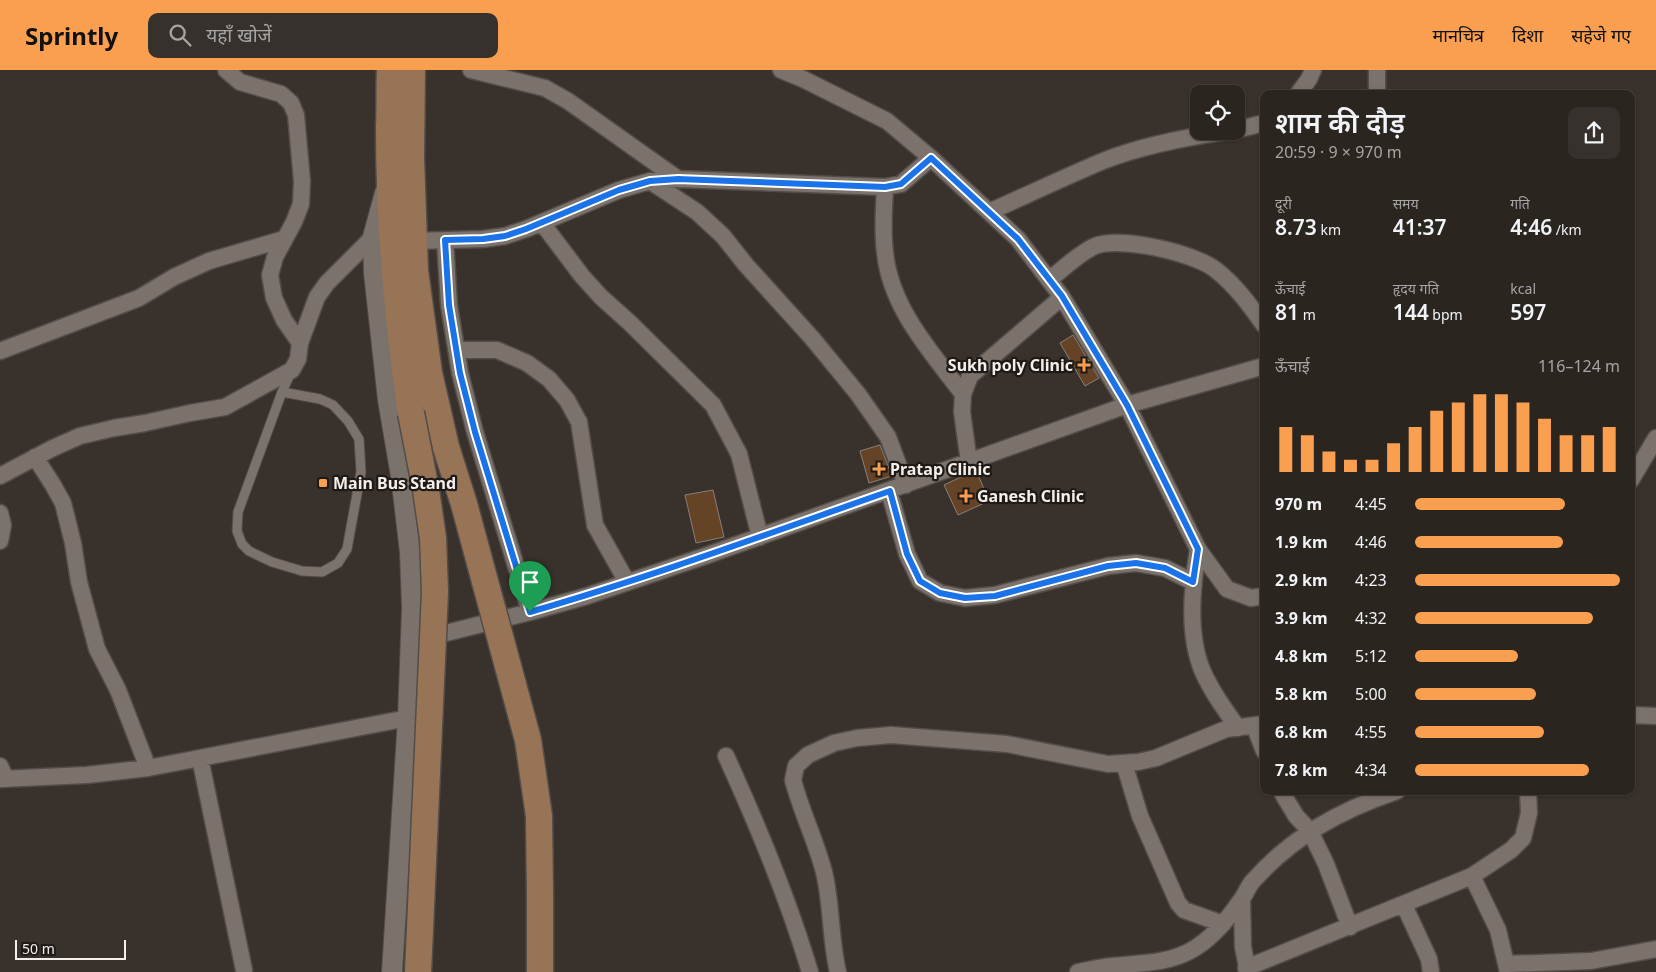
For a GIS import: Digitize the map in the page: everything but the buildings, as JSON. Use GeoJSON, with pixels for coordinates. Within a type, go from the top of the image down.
{"type":"FeatureCollection","features":[{"type":"Feature","properties":{"kind":"main road"},"geometry":{"type":"LineString","coordinates":[[390,70],[389,179],[393,261],[411,413],[433,538],[435,592],[418,972]]}},
{"type":"Feature","properties":{"kind":"main road"},"geometry":{"type":"LineString","coordinates":[[412,70],[411,158],[415,271],[429,373],[446,447],[464,504],[528,740],[539,816],[540,972]]}},
{"type":"Feature","properties":{"kind":"street"},"geometry":{"type":"LineString","coordinates":[[226,70],[240,82],[281,94],[291,103],[296,115],[302,181],[301,204],[294,222],[275,257],[270,275],[274,298],[284,320],[300,342]]}},
{"type":"Feature","properties":{"kind":"street"},"geometry":{"type":"LineString","coordinates":[[471,70],[545,88],[568,101],[678,179]]}},
{"type":"Feature","properties":{"kind":"street"},"geometry":{"type":"LineString","coordinates":[[781,70],[804,79],[888,121],[931,158],[1018,239],[1062,296],[1127,405],[1198,549],[1227,589],[1251,598],[1260,597]]}},
{"type":"Feature","properties":{"kind":"street"},"geometry":{"type":"LineString","coordinates":[[1301,90],[1313,70]]}},
{"type":"Feature","properties":{"kind":"street"},"geometry":{"type":"LineString","coordinates":[[1377,90],[1378,70]]}},
{"type":"Feature","properties":{"kind":"street"},"geometry":{"type":"LineString","coordinates":[[1245,128],[1260,124]]}},
{"type":"Feature","properties":{"kind":"street"},"geometry":{"type":"LineString","coordinates":[[989,212],[1104,161],[1190,137]]}},
{"type":"Feature","properties":{"kind":"street"},"geometry":{"type":"LineString","coordinates":[[414,242],[483,239],[505,236],[542,223],[619,190],[650,181],[678,179],[885,187],[901,184],[931,158]]}},
{"type":"Feature","properties":{"kind":"street"},"geometry":{"type":"LineString","coordinates":[[389,179],[374,238],[374,272],[388,400],[401,476],[410,552],[411,641],[392,972]]}},
{"type":"Feature","properties":{"kind":"street"},"geometry":{"type":"LineString","coordinates":[[650,181],[698,212],[723,236],[746,265],[812,338],[858,394],[888,437],[906,485]]}},
{"type":"Feature","properties":{"kind":"street"},"geometry":{"type":"LineString","coordinates":[[885,187],[884,253],[894,290],[914,329],[963,394]]}},
{"type":"Feature","properties":{"kind":"street"},"geometry":{"type":"LineString","coordinates":[[542,223],[582,276],[601,297],[630,323],[713,406],[738,454],[760,537]]}},
{"type":"Feature","properties":{"kind":"street"},"geometry":{"type":"LineString","coordinates":[[0,476],[80,436],[225,407],[292,370],[298,359],[300,342],[317,297],[327,283],[374,238]]}},
{"type":"Feature","properties":{"kind":"street"},"geometry":{"type":"LineString","coordinates":[[0,351],[139,298],[174,277],[209,261],[284,239]]}},
{"type":"Feature","properties":{"kind":"street"},"geometry":{"type":"LineString","coordinates":[[445,240],[449,305],[460,373],[475,432],[530,612]]}},
{"type":"Feature","properties":{"kind":"street"},"geometry":{"type":"LineString","coordinates":[[1049,280],[1096,246],[1115,243],[1147,246],[1184,254],[1215,269],[1242,293],[1260,319]]}},
{"type":"Feature","properties":{"kind":"street"},"geometry":{"type":"LineString","coordinates":[[969,462],[962,412],[963,394],[970,376],[1062,296]]}},
{"type":"Feature","properties":{"kind":"street"},"geometry":{"type":"LineString","coordinates":[[456,350],[497,350],[527,363],[549,380],[567,400],[579,422],[595,525],[627,582]]}},
{"type":"Feature","properties":{"kind":"street"},"geometry":{"type":"LineString","coordinates":[[411,641],[530,612],[627,582],[890,491],[1127,405],[1260,367]]}},
{"type":"Feature","properties":{"kind":"street"},"geometry":{"type":"LineString","coordinates":[[1635,473],[1656,438]]}},
{"type":"Feature","properties":{"kind":"street"},"geometry":{"type":"LineString","coordinates":[[35,457],[63,503],[73,542],[79,582],[97,649],[118,690],[148,768]]}},
{"type":"Feature","properties":{"kind":"street"},"geometry":{"type":"LineString","coordinates":[[890,491],[907,554],[920,581],[940,593],[965,598],[995,596],[1108,566],[1136,563],[1165,568],[1193,582]]}},
{"type":"Feature","properties":{"kind":"street"},"geometry":{"type":"LineString","coordinates":[[0,513],[3,525],[0,541]]}},
{"type":"Feature","properties":{"kind":"street"},"geometry":{"type":"LineString","coordinates":[[1198,549],[1193,582],[1192,613],[1196,648],[1202,670],[1217,698],[1252,726],[1260,743]]}},
{"type":"Feature","properties":{"kind":"street"},"geometry":{"type":"LineString","coordinates":[[1635,715],[1656,716]]}},
{"type":"Feature","properties":{"kind":"street"},"geometry":{"type":"LineString","coordinates":[[2,775],[86,775],[148,768],[408,718]]}},
{"type":"Feature","properties":{"kind":"street"},"geometry":{"type":"LineString","coordinates":[[838,972],[824,871],[793,780],[796,766],[808,756],[834,742],[890,735],[1007,744],[1089,761],[1108,764],[1124,763],[1156,758],[1226,729],[1252,726]]}},
{"type":"Feature","properties":{"kind":"street"},"geometry":{"type":"LineString","coordinates":[[726,756],[757,824],[800,938],[810,972]]}},
{"type":"Feature","properties":{"kind":"street"},"geometry":{"type":"LineString","coordinates":[[200,758],[244,970]]}},
{"type":"Feature","properties":{"kind":"street"},"geometry":{"type":"LineString","coordinates":[[1124,763],[1140,816],[1178,903],[1184,910],[1223,924]]}},
{"type":"Feature","properties":{"kind":"street"},"geometry":{"type":"LineString","coordinates":[[1283,795],[1296,816],[1310,831],[1326,864],[1350,927]]}},
{"type":"Feature","properties":{"kind":"street"},"geometry":{"type":"LineString","coordinates":[[1078,972],[1110,966],[1167,960],[1189,952],[1204,943],[1223,924],[1242,900],[1251,883],[1274,859],[1320,824],[1387,795]]}},
{"type":"Feature","properties":{"kind":"street"},"geometry":{"type":"LineString","coordinates":[[1242,900],[1243,947],[1247,970],[1472,876],[1511,850],[1523,838],[1529,813],[1528,795]]}},
{"type":"Feature","properties":{"kind":"street"},"geometry":{"type":"LineString","coordinates":[[1472,876],[1498,930],[1507,968],[1591,962],[1656,949]]}},
{"type":"Feature","properties":{"kind":"street"},"geometry":{"type":"LineString","coordinates":[[1404,904],[1429,959],[1431,972]]}},
{"type":"Feature","properties":{"kind":"lane"},"geometry":{"type":"LineString","coordinates":[[282,392],[320,399],[333,405],[348,421],[360,439],[361,472],[347,549],[338,564],[322,572],[302,571],[249,551],[242,544],[237,531],[238,512],[282,392],[292,370]]}},
{"type":"Feature","properties":{"kind":"place","name":"Sukh poly Clinic"},"geometry":{"type":"Point","coordinates":[1084,365]}},
{"type":"Feature","properties":{"kind":"place","name":"Pratap Clinic"},"geometry":{"type":"Point","coordinates":[879,469]}},
{"type":"Feature","properties":{"kind":"place","name":"Main Bus Stand"},"geometry":{"type":"Point","coordinates":[323,483]}},
{"type":"Feature","properties":{"kind":"place","name":"Ganesh Clinic"},"geometry":{"type":"Point","coordinates":[966,496]}},
{"type":"Feature","properties":{"kind":"route"},"geometry":{"type":"LineString","coordinates":[[931,158],[1018,239],[1062,296],[1127,405],[1198,549],[1193,582],[1165,568],[1136,563],[1108,566],[995,596],[965,598],[940,593],[920,581],[907,554],[890,491],[587,596],[530,612],[475,432],[460,373],[449,305],[445,240],[483,239],[505,236],[619,190],[650,181],[678,179],[885,187],[901,184],[931,158]]}}]}
